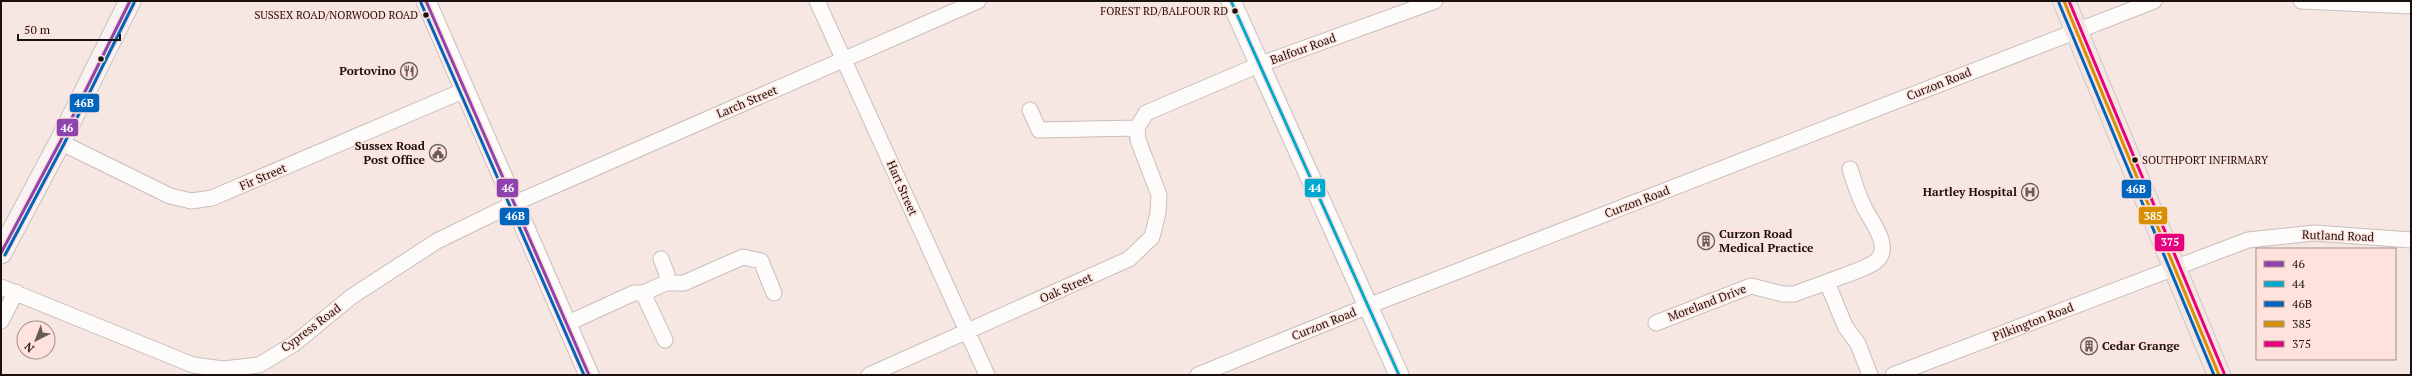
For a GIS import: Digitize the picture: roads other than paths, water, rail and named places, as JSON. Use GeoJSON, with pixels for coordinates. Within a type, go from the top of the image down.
{"type":"FeatureCollection","features":[{"type":"Feature","properties":{"kind":"highway"},"geometry":{"type":"LineString","coordinates":[[2064,1],[2219,375]]}},
{"type":"Feature","properties":{"kind":"main road"},"geometry":{"type":"LineString","coordinates":[[1,253],[60,142],[130,1]]}},
{"type":"Feature","properties":{"kind":"street"},"geometry":{"type":"LineString","coordinates":[[426,1],[589,375]]}},
{"type":"Feature","properties":{"kind":"street","name":"Hart Street"},"geometry":{"type":"LineString","coordinates":[[817,1],[987,375]]}},
{"type":"Feature","properties":{"kind":"street","name":"Larch Street"},"geometry":{"type":"LineString","coordinates":[[515,203],[978,1]]}},
{"type":"Feature","properties":{"kind":"street"},"geometry":{"type":"LineString","coordinates":[[1231,1],[1261,64],[1399,375]]}},
{"type":"Feature","properties":{"kind":"street","name":"Balfour Road"},"geometry":{"type":"LineString","coordinates":[[1137,128],[1146,112],[1261,64],[1435,1]]}},
{"type":"Feature","properties":{"kind":"street","name":"Curzon Road"},"geometry":{"type":"LineString","coordinates":[[1198,375],[1368,306],[2154,1]]}},
{"type":"Feature","properties":{"kind":"street"},"geometry":{"type":"LineString","coordinates":[[2301,1],[2411,6]]}},
{"type":"Feature","properties":{"kind":"street","name":"Fir Street"},"geometry":{"type":"LineString","coordinates":[[60,142],[170,196],[191,201],[212,198],[465,90]]}},
{"type":"Feature","properties":{"kind":"street"},"geometry":{"type":"LineString","coordinates":[[1030,110],[1039,130],[1137,128]]}},
{"type":"Feature","properties":{"kind":"street","name":"Oak Street"},"geometry":{"type":"LineString","coordinates":[[868,375],[1129,259],[1152,237],[1158,213],[1159,195],[1138,140],[1137,128]]}},
{"type":"Feature","properties":{"kind":"street","name":"Moreland Drive"},"geometry":{"type":"LineString","coordinates":[[1656,323],[1751,286],[1783,294],[1794,294],[1875,262],[1882,253],[1882,244],[1873,221],[1864,207],[1850,170]]}},
{"type":"Feature","properties":{"kind":"street","name":"Cypress Road"},"geometry":{"type":"LineString","coordinates":[[1,287],[193,365],[260,370],[351,297],[437,240],[515,203]]}},
{"type":"Feature","properties":{"kind":"street","name":"Rutland Road"},"geometry":{"type":"LineString","coordinates":[[2174,268],[2248,240],[2314,233],[2411,240]]}},
{"type":"Feature","properties":{"kind":"street"},"geometry":{"type":"LineString","coordinates":[[566,324],[634,293],[644,293],[666,282],[684,283],[743,257],[761,261],[774,293]]}},
{"type":"Feature","properties":{"kind":"street"},"geometry":{"type":"LineString","coordinates":[[661,259],[667,274],[666,282]]}},
{"type":"Feature","properties":{"kind":"street","name":"Pilkington Road"},"geometry":{"type":"LineString","coordinates":[[1893,375],[2174,268]]}},
{"type":"Feature","properties":{"kind":"street"},"geometry":{"type":"LineString","coordinates":[[1827,282],[1845,326],[1858,344],[1870,375]]}},
{"type":"Feature","properties":{"kind":"street"},"geometry":{"type":"LineString","coordinates":[[1,320],[16,292]]}},
{"type":"Feature","properties":{"kind":"street"},"geometry":{"type":"LineString","coordinates":[[644,293],[665,340]]}},
{"type":"Feature","properties":{"kind":"place","name":"FOREST RD/BALFOUR RD"},"geometry":{"type":"Point","coordinates":[1235,11]}},
{"type":"Feature","properties":{"kind":"place","name":"SUSSEX ROAD/NORWOOD ROAD"},"geometry":{"type":"Point","coordinates":[426,15]}},
{"type":"Feature","properties":{"kind":"place","name":"Portovino"},"geometry":{"type":"Point","coordinates":[409,71]}},
{"type":"Feature","properties":{"kind":"place","name":"Sussex Road Post Office"},"geometry":{"type":"Point","coordinates":[438,153]}},
{"type":"Feature","properties":{"kind":"place","name":"SOUTHPORT INFIRMARY"},"geometry":{"type":"Point","coordinates":[2135,160]}},
{"type":"Feature","properties":{"kind":"place","name":"Hartley Hospital"},"geometry":{"type":"Point","coordinates":[2030,192]}},
{"type":"Feature","properties":{"kind":"place","name":"Curzon Road Medical Practice"},"geometry":{"type":"Point","coordinates":[1706,241]}},
{"type":"Feature","properties":{"kind":"place","name":"Cedar Grange"},"geometry":{"type":"Point","coordinates":[2089,346]}}]}
